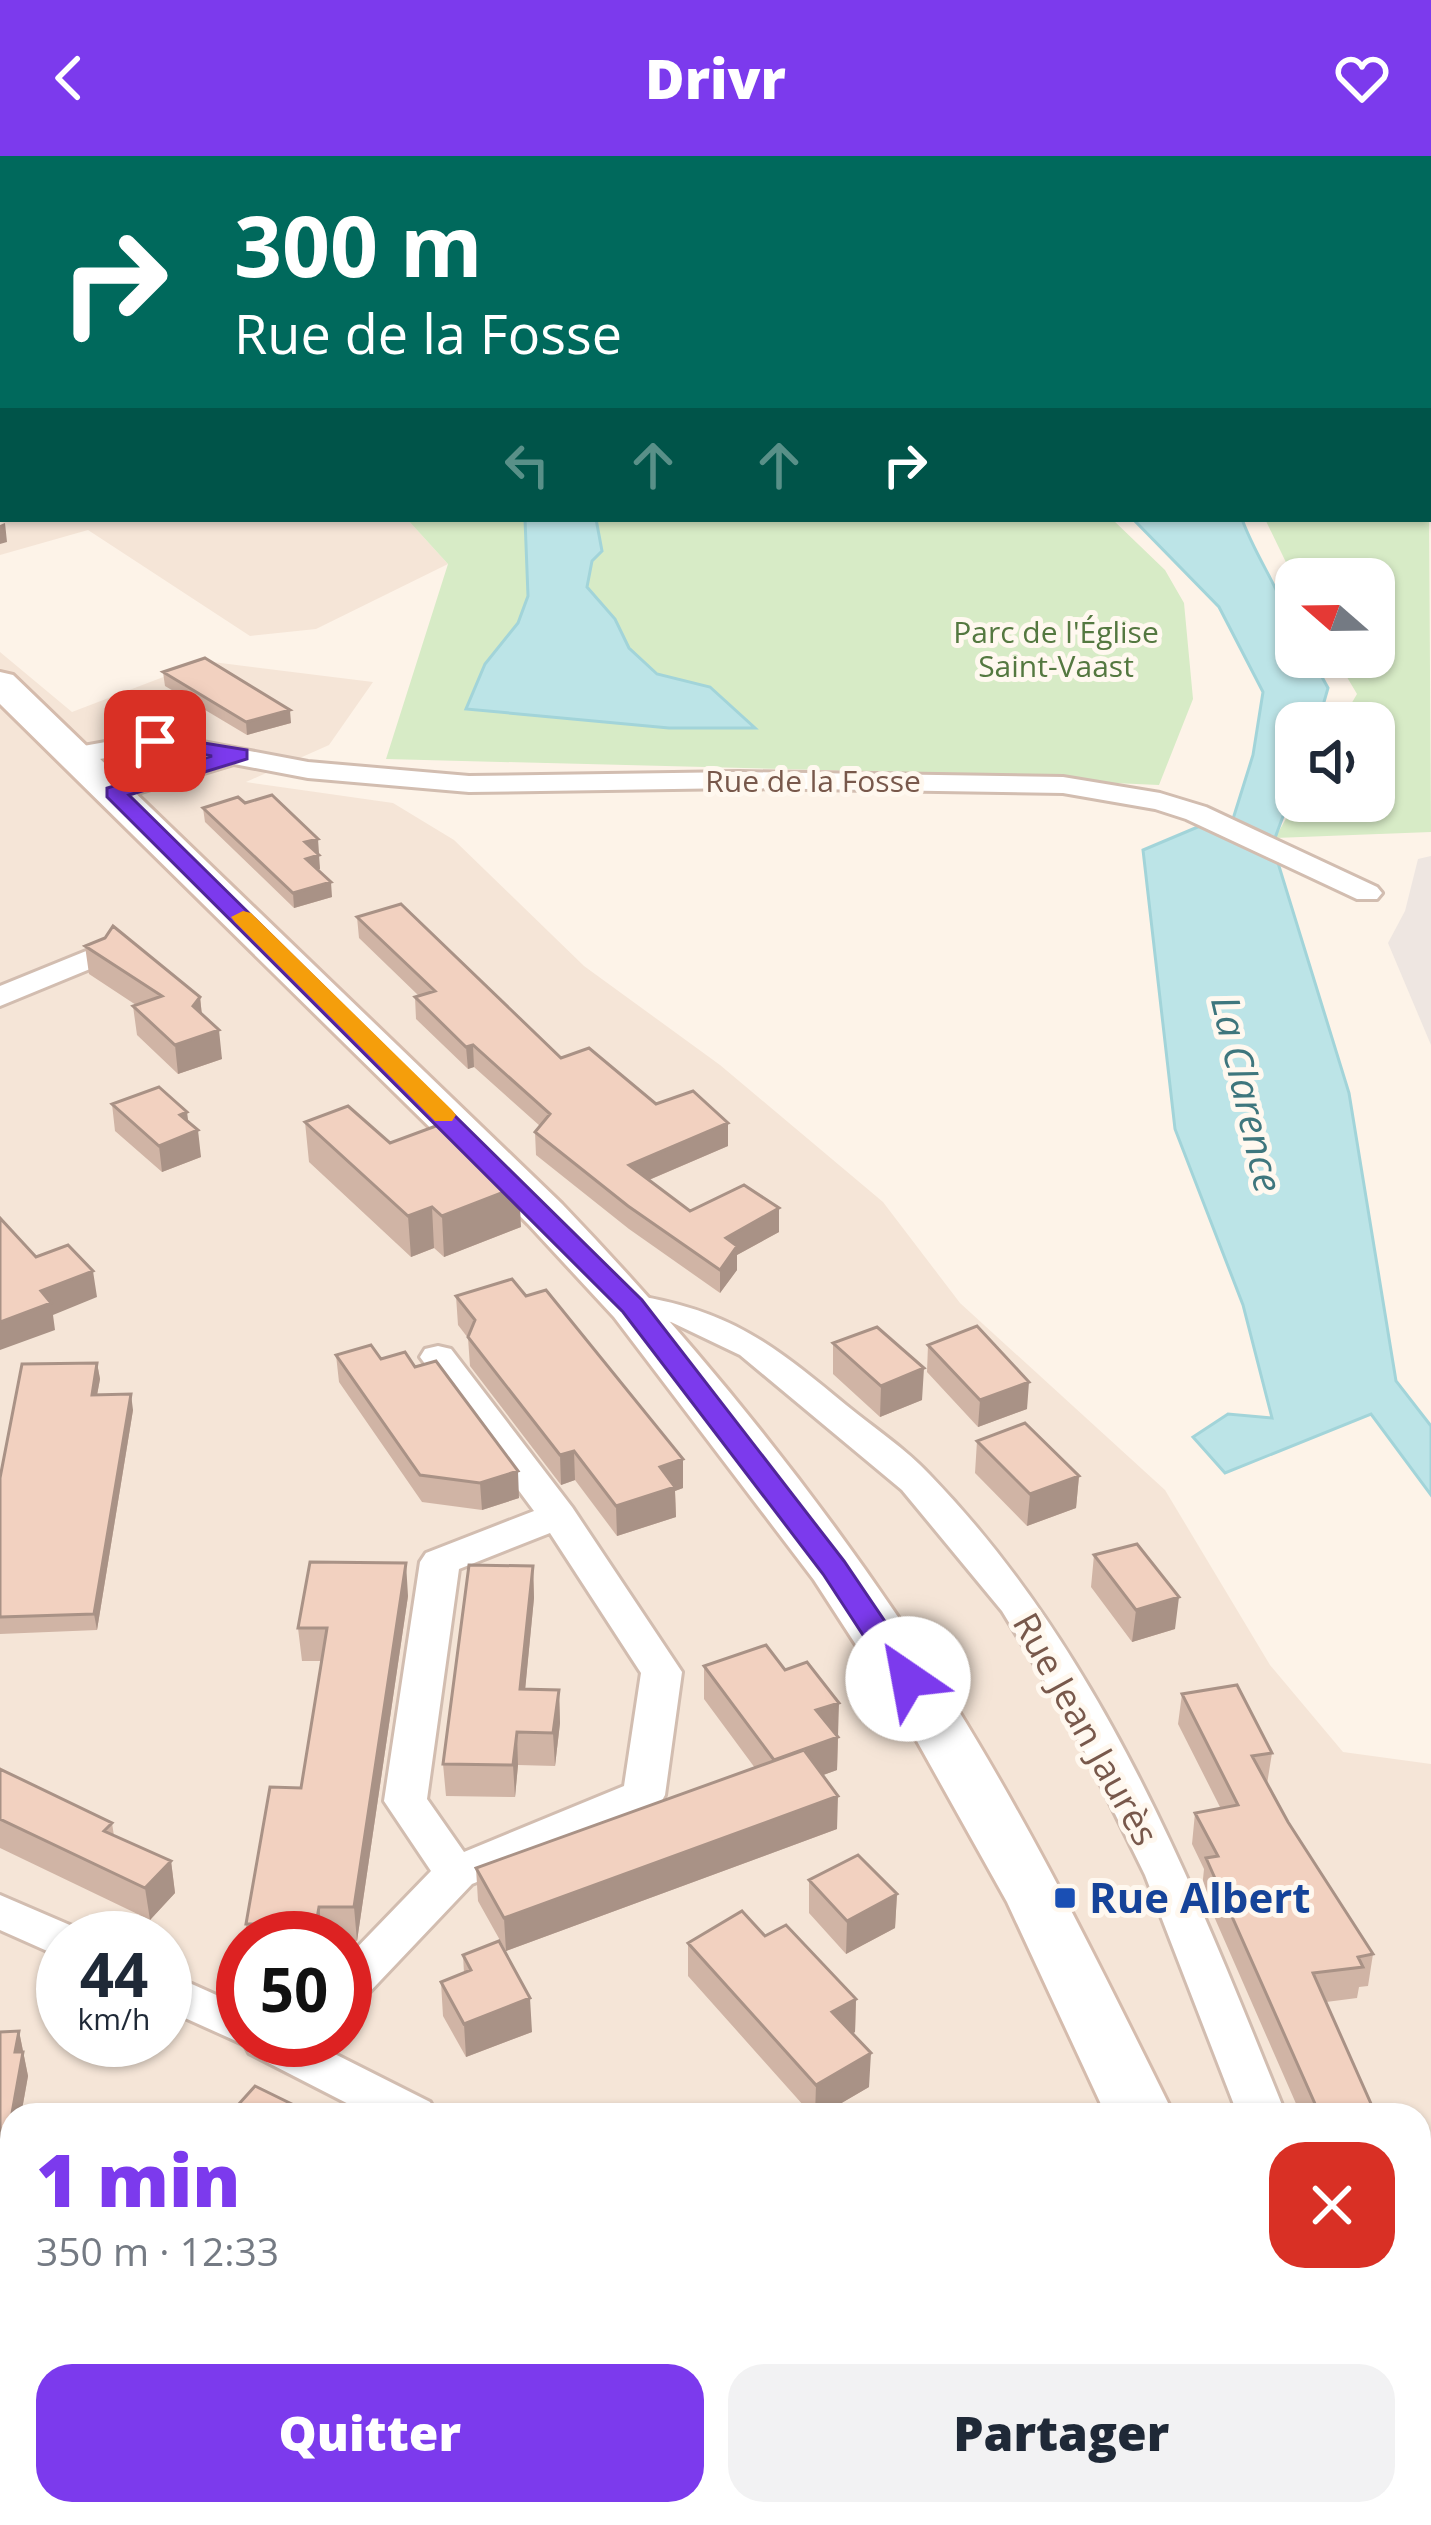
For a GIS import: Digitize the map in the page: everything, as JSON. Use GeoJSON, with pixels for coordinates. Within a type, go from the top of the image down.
{"type":"FeatureCollection","features":[{"type":"Feature","properties":{"kind":"main road"},"geometry":{"type":"LineString","coordinates":[[0,683],[632,1306],[834,1568],[933,1717],[1038,1902],[1134,2103]]}},
{"type":"Feature","properties":{"kind":"street","name":"Rue de la Fosse"},"geometry":{"type":"LineString","coordinates":[[78,755],[155,741],[308,770],[469,784],[739,780],[1063,784],[1160,801],[1196,813],[1367,893]]}},
{"type":"Feature","properties":{"kind":"street"},"geometry":{"type":"LineString","coordinates":[[115,793],[239,754]]}},
{"type":"Feature","properties":{"kind":"street"},"geometry":{"type":"LineString","coordinates":[[0,997],[96,956]]}},
{"type":"Feature","properties":{"kind":"street","name":"Rue Jean Jaurès"},"geometry":{"type":"LineString","coordinates":[[632,1306],[680,1313],[753,1347],[915,1481],[1016,1602],[1092,1724],[1167,1875],[1257,2103]]}},
{"type":"Feature","properties":{"kind":"street"},"geometry":{"type":"LineString","coordinates":[[372,1961],[456,1873],[644,1795],[662,1672],[558,1516],[438,1357]]}},
{"type":"Feature","properties":{"kind":"street"},"geometry":{"type":"LineString","coordinates":[[456,1873],[405,1801],[440,1562],[558,1516]]}},
{"type":"Feature","properties":{"kind":"street"},"geometry":{"type":"LineString","coordinates":[[0,1911],[36,1928]]}},
{"type":"Feature","properties":{"kind":"street"},"geometry":{"type":"LineString","coordinates":[[324,2067],[391,2103]]}},
{"type":"Feature","properties":{"kind":"shaded area"},"geometry":{"type":"Polygon","coordinates":[[[0,522],[410,522],[448,564],[316,629],[250,636],[88,530],[0,555],[0,522]]]}},
{"type":"Feature","properties":{"kind":"shaded area"},"geometry":{"type":"Polygon","coordinates":[[[0,652],[72,712],[205,661],[373,682],[329,745],[246,782],[393,803],[454,840],[584,966],[720,1065],[883,1202],[960,1303],[1165,1490],[1270,1665],[1343,1752],[1431,1764],[1431,2103],[0,2103],[0,652]]]}},
{"type":"Feature","properties":{"kind":"shaded area"},"geometry":{"type":"Polygon","coordinates":[[[1431,856],[1431,1045],[1388,943],[1405,911],[1418,859],[1431,856]]]}},
{"type":"Feature","properties":{"kind":"green space","name":"Parc de l'Église Saint-Vaast"},"geometry":{"type":"Polygon","coordinates":[[[410,522],[1115,522],[1165,570],[1184,603],[1193,699],[1159,785],[822,770],[386,759],[448,564],[410,522]]]}},
{"type":"Feature","properties":{"kind":"green space"},"geometry":{"type":"Polygon","coordinates":[[[1266,522],[1429,522],[1431,832],[1275,838],[1284,822],[1395,822],[1395,702],[1352,702],[1357,694],[1347,678],[1395,678],[1395,558],[1284,558],[1266,522]]]}},
{"type":"Feature","properties":{"kind":"water"},"geometry":{"type":"Polygon","coordinates":[[[525,522],[597,522],[602,551],[592,561],[587,587],[615,619],[629,648],[657,674],[710,687],[755,728],[669,728],[466,709],[485,664],[518,623],[528,596],[525,522]]]}},
{"type":"Feature","properties":{"kind":"water","name":"La Clarence"},"geometry":{"type":"Polygon","coordinates":[[[1136,522],[1243,522],[1275,588],[1275,678],[1323,678],[1328,688],[1324,702],[1275,702],[1275,822],[1281,822],[1275,838],[1278,863],[1349,1093],[1396,1381],[1431,1426],[1431,1495],[1371,1414],[1225,1473],[1193,1437],[1228,1414],[1272,1418],[1243,1305],[1175,1129],[1143,850],[1200,826],[1233,819],[1253,755],[1263,692],[1219,607],[1136,522]]]}},
{"type":"Feature","properties":{"kind":"building"},"geometry":{"type":"Polygon","coordinates":[[[205,658],[290,710],[246,722],[163,672],[205,658]]]}},
{"type":"Feature","properties":{"kind":"building"},"geometry":{"type":"Polygon","coordinates":[[[272,795],[318,839],[305,842],[319,855],[306,859],[331,882],[293,893],[203,808],[238,797],[245,803],[272,795]]]}},
{"type":"Feature","properties":{"kind":"building"},"geometry":{"type":"Polygon","coordinates":[[[401,904],[561,1058],[589,1048],[656,1104],[693,1091],[728,1123],[629,1165],[690,1211],[744,1185],[779,1208],[726,1238],[737,1246],[720,1270],[628,1206],[535,1132],[550,1114],[473,1045],[466,1047],[415,997],[435,991],[357,917],[401,904]]]}},
{"type":"Feature","properties":{"kind":"building"},"geometry":{"type":"Polygon","coordinates":[[[113,926],[200,997],[193,1006],[219,1030],[175,1045],[133,1006],[162,996],[85,946],[105,938],[113,926]]]}},
{"type":"Feature","properties":{"kind":"building"},"geometry":{"type":"Polygon","coordinates":[[[159,1087],[187,1112],[180,1115],[198,1130],[159,1146],[112,1104],[159,1087]]]}},
{"type":"Feature","properties":{"kind":"building"},"geometry":{"type":"Polygon","coordinates":[[[348,1106],[390,1143],[444,1123],[519,1186],[442,1216],[432,1207],[408,1216],[305,1122],[348,1106]]]}},
{"type":"Feature","properties":{"kind":"building"},"geometry":{"type":"Polygon","coordinates":[[[0,1218],[36,1257],[68,1245],[93,1271],[41,1291],[51,1303],[0,1322],[0,1218]]]}},
{"type":"Feature","properties":{"kind":"building"},"geometry":{"type":"Polygon","coordinates":[[[512,1279],[526,1296],[546,1290],[683,1459],[660,1467],[675,1487],[616,1506],[574,1451],[560,1455],[468,1337],[475,1320],[456,1296],[512,1279]]]}},
{"type":"Feature","properties":{"kind":"building"},"geometry":{"type":"Polygon","coordinates":[[[977,1326],[1029,1382],[980,1400],[928,1345],[977,1326]]]}},
{"type":"Feature","properties":{"kind":"building"},"geometry":{"type":"Polygon","coordinates":[[[877,1327],[924,1368],[881,1386],[833,1343],[877,1327]]]}},
{"type":"Feature","properties":{"kind":"building"},"geometry":{"type":"Polygon","coordinates":[[[371,1345],[381,1359],[405,1352],[415,1367],[436,1361],[518,1471],[480,1483],[420,1475],[336,1355],[371,1345]]]}},
{"type":"Feature","properties":{"kind":"building"},"geometry":{"type":"Polygon","coordinates":[[[97,1363],[92,1395],[131,1394],[94,1614],[0,1617],[0,1478],[22,1364],[97,1363]]]}},
{"type":"Feature","properties":{"kind":"building"},"geometry":{"type":"Polygon","coordinates":[[[1025,1423],[1079,1476],[1030,1494],[977,1441],[1025,1423]]]}},
{"type":"Feature","properties":{"kind":"building"},"geometry":{"type":"Polygon","coordinates":[[[1137,1544],[1179,1597],[1136,1610],[1094,1555],[1137,1544]]]}},
{"type":"Feature","properties":{"kind":"building"},"geometry":{"type":"Polygon","coordinates":[[[310,1562],[406,1563],[354,1907],[248,1911],[270,1787],[301,1788],[327,1628],[298,1628],[310,1562]]]}},
{"type":"Feature","properties":{"kind":"building"},"geometry":{"type":"Polygon","coordinates":[[[469,1565],[533,1566],[520,1689],[559,1690],[553,1733],[517,1732],[513,1765],[443,1764],[469,1565]]]}},
{"type":"Feature","properties":{"kind":"building"},"geometry":{"type":"Polygon","coordinates":[[[766,1645],[785,1670],[807,1662],[839,1703],[816,1710],[838,1737],[774,1760],[704,1666],[766,1645]]]}},
{"type":"Feature","properties":{"kind":"building"},"geometry":{"type":"Polygon","coordinates":[[[1237,1685],[1272,1753],[1252,1756],[1288,1822],[1373,1954],[1358,1957],[1363,1967],[1313,1973],[1371,2103],[1315,2103],[1206,1858],[1218,1856],[1195,1813],[1238,1805],[1182,1694],[1237,1685]]]}},
{"type":"Feature","properties":{"kind":"building"},"geometry":{"type":"Polygon","coordinates":[[[804,1750],[838,1796],[504,1918],[476,1868],[804,1750]]]}},
{"type":"Feature","properties":{"kind":"building"},"geometry":{"type":"Polygon","coordinates":[[[0,1769],[112,1823],[104,1831],[171,1861],[145,1888],[0,1819],[0,1769]]]}},
{"type":"Feature","properties":{"kind":"building"},"geometry":{"type":"Polygon","coordinates":[[[858,1855],[897,1894],[847,1921],[809,1880],[858,1855]]]}},
{"type":"Feature","properties":{"kind":"building"},"geometry":{"type":"Polygon","coordinates":[[[742,1911],[765,1936],[786,1925],[856,1999],[832,2012],[871,2053],[816,2085],[688,1943],[742,1911]]]}},
{"type":"Feature","properties":{"kind":"building"},"geometry":{"type":"Polygon","coordinates":[[[499,1941],[530,1998],[464,2024],[441,1982],[471,1970],[463,1955],[499,1941]]]}},
{"type":"Feature","properties":{"kind":"building"},"geometry":{"type":"Polygon","coordinates":[[[19,2031],[15,2052],[23,2052],[14,2103],[0,2103],[0,2032],[19,2031]]]}},
{"type":"Feature","properties":{"kind":"building"},"geometry":{"type":"Polygon","coordinates":[[[255,2086],[290,2103],[240,2103],[255,2086]]]}},
{"type":"Feature","properties":{"kind":"slow traffic"},"geometry":{"type":"LineString","coordinates":[[243,917],[443,1115]]}},
{"type":"Feature","properties":{"kind":"place","name":"Rue Albert"},"geometry":{"type":"Point","coordinates":[1065,1898]}},
{"type":"Feature","properties":{"kind":"route"},"geometry":{"type":"LineString","coordinates":[[155,741],[239,754],[115,793],[545,1214],[632,1306],[834,1568],[908,1679]]}}]}
